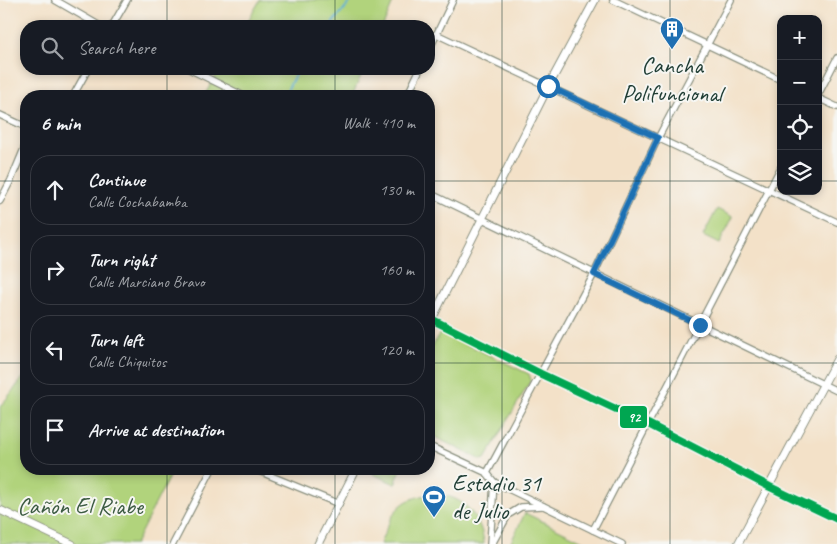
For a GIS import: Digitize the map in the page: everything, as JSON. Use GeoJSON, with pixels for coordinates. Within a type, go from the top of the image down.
{"type":"FeatureCollection","features":[{"type":"Feature","properties":{"kind":"street"},"geometry":{"type":"LineString","coordinates":[[54,0],[89,20]]}},
{"type":"Feature","properties":{"kind":"street"},"geometry":{"type":"LineString","coordinates":[[115,20],[126,0]]}},
{"type":"Feature","properties":{"kind":"street"},"geometry":{"type":"LineString","coordinates":[[452,0],[436,34],[837,222]]}},
{"type":"Feature","properties":{"kind":"street"},"geometry":{"type":"LineString","coordinates":[[435,311],[548,86],[595,0]]}},
{"type":"Feature","properties":{"kind":"street"},"geometry":{"type":"LineString","coordinates":[[613,0],[777,78]]}},
{"type":"Feature","properties":{"kind":"street"},"geometry":{"type":"LineString","coordinates":[[487,473],[594,274],[658,138],[731,0]]}},
{"type":"Feature","properties":{"kind":"street"},"geometry":{"type":"LineString","coordinates":[[822,89],[837,58]]}},
{"type":"Feature","properties":{"kind":"street"},"geometry":{"type":"LineString","coordinates":[[76,90],[85,75]]}},
{"type":"Feature","properties":{"kind":"street"},"geometry":{"type":"LineString","coordinates":[[201,75],[232,90]]}},
{"type":"Feature","properties":{"kind":"street"},"geometry":{"type":"LineString","coordinates":[[410,90],[417,75]]}},
{"type":"Feature","properties":{"kind":"street"},"geometry":{"type":"LineString","coordinates":[[822,99],[837,108]]}},
{"type":"Feature","properties":{"kind":"street"},"geometry":{"type":"LineString","coordinates":[[0,115],[20,124]]}},
{"type":"Feature","properties":{"kind":"street"},"geometry":{"type":"LineString","coordinates":[[0,201],[20,158]]}},
{"type":"Feature","properties":{"kind":"street"},"geometry":{"type":"LineString","coordinates":[[593,530],[777,175]]}},
{"type":"Feature","properties":{"kind":"street"},"geometry":{"type":"LineString","coordinates":[[435,197],[837,391]]}},
{"type":"Feature","properties":{"kind":"street"},"geometry":{"type":"LineString","coordinates":[[435,323],[648,424],[837,519]]}},
{"type":"Feature","properties":{"kind":"street"},"geometry":{"type":"LineString","coordinates":[[738,544],[837,359]]}},
{"type":"Feature","properties":{"kind":"street"},"geometry":{"type":"LineString","coordinates":[[435,449],[487,473],[494,482],[622,544]]}},
{"type":"Feature","properties":{"kind":"street"},"geometry":{"type":"LineString","coordinates":[[173,544],[209,475]]}},
{"type":"Feature","properties":{"kind":"street"},"geometry":{"type":"LineString","coordinates":[[269,475],[339,504]]}},
{"type":"Feature","properties":{"kind":"street"},"geometry":{"type":"LineString","coordinates":[[318,544],[353,475]]}},
{"type":"Feature","properties":{"kind":"street"},"geometry":{"type":"LineString","coordinates":[[491,544],[494,482]]}},
{"type":"Feature","properties":{"kind":"street"},"geometry":{"type":"LineString","coordinates":[[491,544],[508,515],[521,507],[544,506]]}},
{"type":"Feature","properties":{"kind":"street"},"geometry":{"type":"LineString","coordinates":[[0,510],[72,544]]}},
{"type":"Feature","properties":{"kind":"green space"},"geometry":{"type":"Polygon","coordinates":[[[260,0],[394,0],[386,20],[248,20],[260,0]]]}},
{"type":"Feature","properties":{"kind":"green space"},"geometry":{"type":"Polygon","coordinates":[[[216,75],[361,75],[355,90],[208,90],[216,75]]]}},
{"type":"Feature","properties":{"kind":"green space"},"geometry":{"type":"Polygon","coordinates":[[[717,209],[733,217],[719,244],[703,236],[717,209]]]}},
{"type":"Feature","properties":{"kind":"green space"},"geometry":{"type":"Polygon","coordinates":[[[440,333],[443,333],[529,374],[531,380],[485,459],[481,460],[435,437],[435,342],[440,333]]]}},
{"type":"Feature","properties":{"kind":"green space","name":"Cañón El Riabe"},"geometry":{"type":"Polygon","coordinates":[[[20,382],[20,475],[170,475],[135,544],[0,544],[0,407],[20,382]]]}},
{"type":"Feature","properties":{"kind":"green space"},"geometry":{"type":"Polygon","coordinates":[[[375,475],[399,475],[395,484],[375,475]]]}},
{"type":"Feature","properties":{"kind":"green space","name":"Estadio 31 de Julio"},"geometry":{"type":"Polygon","coordinates":[[[434,494],[457,500],[469,509],[481,529],[484,544],[380,544],[398,508],[412,499],[434,494]]]}},
{"type":"Feature","properties":{"kind":"green space"},"geometry":{"type":"Polygon","coordinates":[[[525,513],[589,544],[510,544],[525,513]]]}},
{"type":"Feature","properties":{"kind":"waterway"},"geometry":{"type":"LineString","coordinates":[[335,20],[352,0]]}},
{"type":"Feature","properties":{"kind":"waterway"},"geometry":{"type":"LineString","coordinates":[[287,90],[295,75]]}},
{"type":"Feature","properties":{"kind":"transit line","name":"92"},"geometry":{"type":"LineString","coordinates":[[435,321],[541,374],[648,424],[837,519]]}},
{"type":"Feature","properties":{"kind":"place","name":"Cancha Polifuncional"},"geometry":{"type":"Point","coordinates":[672,50]}},
{"type":"Feature","properties":{"kind":"place","name":"Estadio 31 de Julio"},"geometry":{"type":"Point","coordinates":[434,518]}},
{"type":"Feature","properties":{"kind":"route"},"geometry":{"type":"LineString","coordinates":[[548,86],[658,138],[594,274],[700,325]]}}]}
